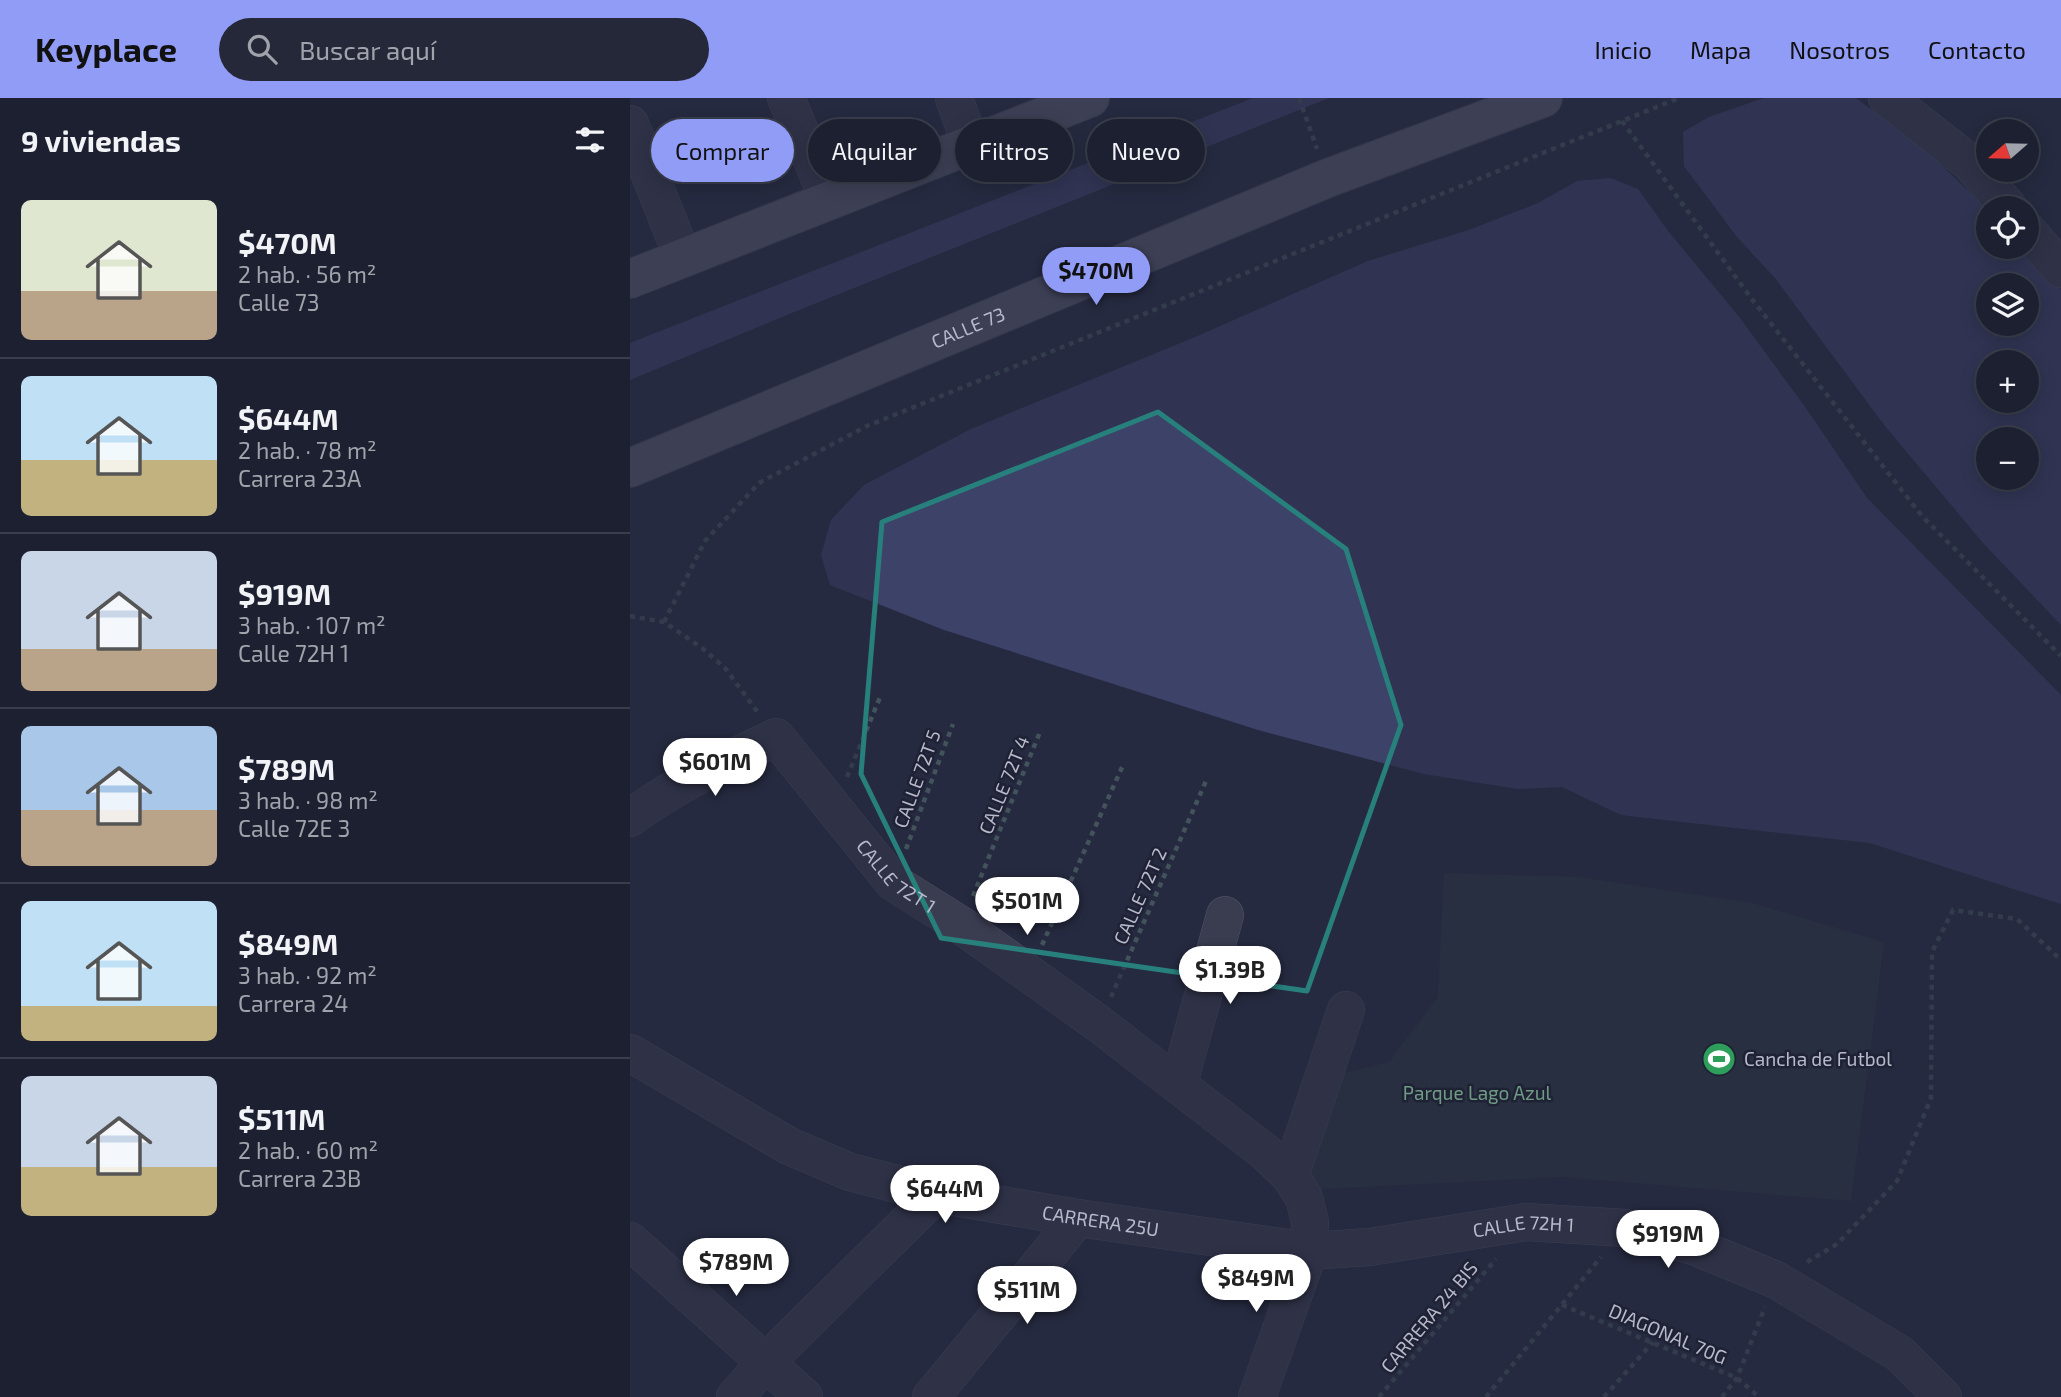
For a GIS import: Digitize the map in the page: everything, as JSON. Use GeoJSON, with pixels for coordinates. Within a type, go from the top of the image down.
{"type":"FeatureCollection","features":[{"type":"Feature","properties":{"kind":"main road"},"geometry":{"type":"LineString","coordinates":[[1037,119],[1090,98]]}},
{"type":"Feature","properties":{"kind":"main road","name":"CALLE 73"},"geometry":{"type":"LineString","coordinates":[[630,468],[1328,178],[1543,98]]}},
{"type":"Feature","properties":{"kind":"main road"},"geometry":{"type":"LineString","coordinates":[[630,279],[955,151]]}},
{"type":"Feature","properties":{"kind":"street"},"geometry":{"type":"LineString","coordinates":[[786,98],[829,201]]}},
{"type":"Feature","properties":{"kind":"street"},"geometry":{"type":"LineString","coordinates":[[954,98],[962,119]]}},
{"type":"Feature","properties":{"kind":"street"},"geometry":{"type":"LineString","coordinates":[[1887,98],[1970,163],[1999,196]]}},
{"type":"Feature","properties":{"kind":"street"},"geometry":{"type":"LineString","coordinates":[[630,124],[683,258]]}},
{"type":"Feature","properties":{"kind":"street"},"geometry":{"type":"LineString","coordinates":[[2039,244],[2061,269]]}},
{"type":"Feature","properties":{"kind":"street"},"geometry":{"type":"LineString","coordinates":[[630,818],[704,771],[776,737]]}},
{"type":"Feature","properties":{"kind":"street","name":"CALLE 72T 1"},"geometry":{"type":"LineString","coordinates":[[776,737],[894,883],[961,925],[1099,1024],[1179,1083],[1278,1164]]}},
{"type":"Feature","properties":{"kind":"street"},"geometry":{"type":"LineString","coordinates":[[1179,1083],[1225,915]]}},
{"type":"Feature","properties":{"kind":"street"},"geometry":{"type":"LineString","coordinates":[[1257,1397],[1309,1251],[1310,1222],[1304,1198],[1278,1164],[1346,1010]]}},
{"type":"Feature","properties":{"kind":"street","name":"CARRERA 25U"},"geometry":{"type":"LineString","coordinates":[[630,1053],[789,1146],[850,1172],[936,1194],[1078,1218],[1309,1251]]}},
{"type":"Feature","properties":{"kind":"street"},"geometry":{"type":"LineString","coordinates":[[735,1397],[765,1363],[936,1194]]}},
{"type":"Feature","properties":{"kind":"street"},"geometry":{"type":"LineString","coordinates":[[932,1397],[1078,1218]]}},
{"type":"Feature","properties":{"kind":"street","name":"CALLE 72H 1"},"geometry":{"type":"LineString","coordinates":[[1309,1251],[1370,1247],[1526,1222],[1626,1228],[1696,1247],[1776,1280],[1900,1354],[1943,1397]]}},
{"type":"Feature","properties":{"kind":"street"},"geometry":{"type":"LineString","coordinates":[[630,1241],[804,1397]]}},
{"type":"Feature","properties":{"kind":"path"},"geometry":{"type":"LineString","coordinates":[[1299,98],[1317,148]]}},
{"type":"Feature","properties":{"kind":"path"},"geometry":{"type":"LineString","coordinates":[[664,622],[705,541],[759,482],[867,426],[1679,98]]}},
{"type":"Feature","properties":{"kind":"path"},"geometry":{"type":"LineString","coordinates":[[1622,121],[1751,298],[1922,516],[2061,656]]}},
{"type":"Feature","properties":{"kind":"path"},"geometry":{"type":"LineString","coordinates":[[630,615],[664,622],[725,668],[776,737]]}},
{"type":"Feature","properties":{"kind":"path"},"geometry":{"type":"LineString","coordinates":[[835,807],[881,695]]}},
{"type":"Feature","properties":{"kind":"path","name":"CALLE 72T 5"},"geometry":{"type":"LineString","coordinates":[[894,883],[953,724]]}},
{"type":"Feature","properties":{"kind":"path","name":"CALLE 72T 4"},"geometry":{"type":"LineString","coordinates":[[961,925],[1041,732]]}},
{"type":"Feature","properties":{"kind":"path"},"geometry":{"type":"LineString","coordinates":[[1029,974],[1124,763]]}},
{"type":"Feature","properties":{"kind":"path","name":"CALLE 72T 2"},"geometry":{"type":"LineString","coordinates":[[1099,1024],[1206,781]]}},
{"type":"Feature","properties":{"kind":"path"},"geometry":{"type":"LineString","coordinates":[[1722,1397],[1737,1378],[1776,1280],[1837,1244],[1897,1181],[1931,1098],[1932,952],[1953,910],[2017,919],[2061,960]]}},
{"type":"Feature","properties":{"kind":"path","name":"CARRERA 24 BIS"},"geometry":{"type":"LineString","coordinates":[[1379,1397],[1526,1222]]}},
{"type":"Feature","properties":{"kind":"path"},"geometry":{"type":"LineString","coordinates":[[1486,1397],[1626,1228]]}},
{"type":"Feature","properties":{"kind":"path","name":"DIAGONAL 70G"},"geometry":{"type":"LineString","coordinates":[[1562,1305],[1737,1378],[1759,1397]]}},
{"type":"Feature","properties":{"kind":"path"},"geometry":{"type":"LineString","coordinates":[[1604,1397],[1653,1342]]}},
{"type":"Feature","properties":{"kind":"highlighted area"},"geometry":{"type":"Polygon","coordinates":[[[1158,412],[1346,549],[1401,725],[1307,991],[941,938],[861,774],[882,522],[1158,412]]]}},
{"type":"Feature","properties":{"kind":"green space","name":"Cancha de Futbol"},"geometry":{"type":"Polygon","coordinates":[[[1444,873],[1579,877],[1752,903],[1884,942],[1851,1201],[1561,1177],[1305,1190],[1332,1076],[1389,1062],[1438,997],[1444,873]]]}},
{"type":"Feature","properties":{"kind":"water"},"geometry":{"type":"Polygon","coordinates":[[[1253,98],[1329,98],[1205,148],[1205,119],[1200,119],[1253,98]]]}},
{"type":"Feature","properties":{"kind":"water"},"geometry":{"type":"Polygon","coordinates":[[[1764,98],[1856,98],[1932,156],[1976,198],[1976,259],[2032,259],[2061,290],[2061,625],[1984,544],[1885,426],[1775,278],[1737,237],[1684,166],[1683,132],[1709,117],[1764,98]]]}},
{"type":"Feature","properties":{"kind":"water"},"geometry":{"type":"Polygon","coordinates":[[[1087,163],[1087,182],[1119,182],[630,380],[630,343],[1039,182],[1073,182],[1073,169],[1087,163]]]}},
{"type":"Feature","properties":{"kind":"water"},"geometry":{"type":"Polygon","coordinates":[[[1610,178],[1638,189],[1668,231],[1740,318],[1867,498],[2061,695],[2061,904],[1870,843],[1621,815],[1562,787],[1518,789],[1424,774],[1258,730],[944,630],[830,585],[821,555],[831,520],[864,485],[971,429],[1193,338],[1368,261],[1469,230],[1538,203],[1577,181],[1610,178]]]}},
{"type":"Feature","properties":{"kind":"place","name":"Cancha de Futbol"},"geometry":{"type":"Point","coordinates":[1719,1059]}},
{"type":"Feature","properties":{"kind":"park label","name":"Parque Lago Azul"},"geometry":{"type":"Point","coordinates":[1477,1093]}}]}
